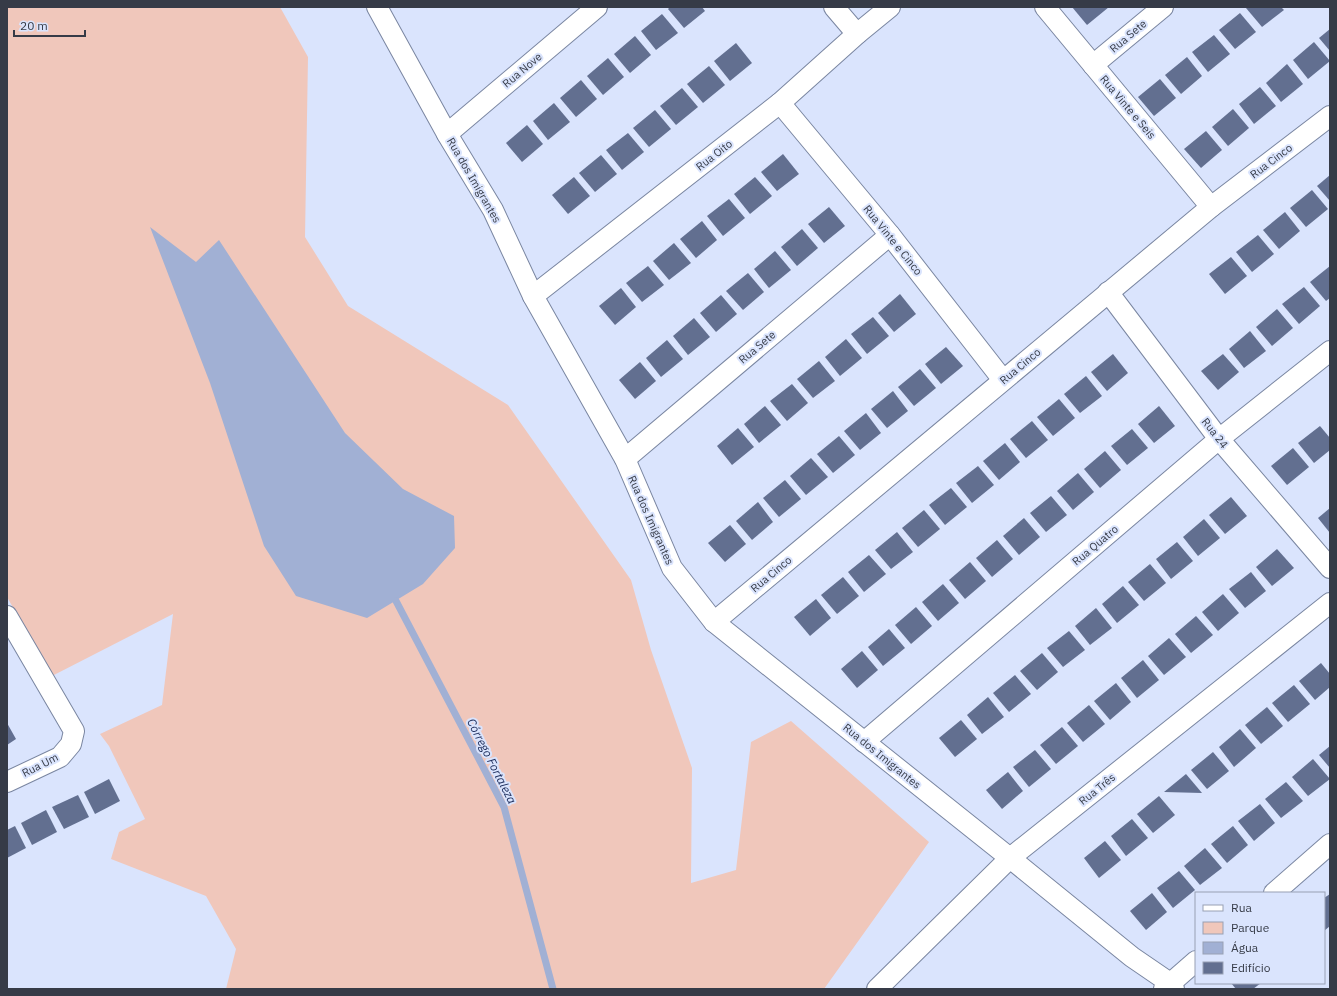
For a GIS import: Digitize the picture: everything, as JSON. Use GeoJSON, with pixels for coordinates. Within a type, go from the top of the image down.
{"type":"FeatureCollection","features":[{"type":"Feature","properties":{"kind":"street","name":"Rua dos Imigrantes"},"geometry":{"type":"LineString","coordinates":[[377,7],[447,134],[493,210],[533,296],[625,460],[672,568],[714,622],[1169,987]]}},
{"type":"Feature","properties":{"kind":"street","name":"Rua Nove"},"geometry":{"type":"LineString","coordinates":[[447,134],[596,7]]}},
{"type":"Feature","properties":{"kind":"street"},"geometry":{"type":"LineString","coordinates":[[834,7],[856,34]]}},
{"type":"Feature","properties":{"kind":"street","name":"Rua Oito"},"geometry":{"type":"LineString","coordinates":[[533,296],[780,103],[856,34],[890,7]]}},
{"type":"Feature","properties":{"kind":"street","name":"Rua Vinte e Seis"},"geometry":{"type":"LineString","coordinates":[[1045,7],[1211,207]]}},
{"type":"Feature","properties":{"kind":"street","name":"Rua Sete"},"geometry":{"type":"LineString","coordinates":[[1093,66],[1163,7]]}},
{"type":"Feature","properties":{"kind":"street","name":"Rua Vinte e Cinco"},"geometry":{"type":"LineString","coordinates":[[780,103],[890,235],[1003,380]]}},
{"type":"Feature","properties":{"kind":"street","name":"Rua Cinco"},"geometry":{"type":"LineString","coordinates":[[714,622],[1211,207],[1330,116]]}},
{"type":"Feature","properties":{"kind":"street","name":"Rua Sete"},"geometry":{"type":"LineString","coordinates":[[625,460],[890,235]]}},
{"type":"Feature","properties":{"kind":"street","name":"Rua 24"},"geometry":{"type":"LineString","coordinates":[[1108,292],[1219,439],[1330,568]]}},
{"type":"Feature","properties":{"kind":"street","name":"Rua Quatro"},"geometry":{"type":"LineString","coordinates":[[864,742],[1219,439],[1330,351]]}},
{"type":"Feature","properties":{"kind":"street","name":"Rua Três"},"geometry":{"type":"LineString","coordinates":[[877,989],[1010,858],[1330,604]]}},
{"type":"Feature","properties":{"kind":"street","name":"Rua Um"},"geometry":{"type":"LineString","coordinates":[[7,616],[74,731],[71,744],[60,757],[7,782]]}},
{"type":"Feature","properties":{"kind":"street"},"geometry":{"type":"LineString","coordinates":[[1275,892],[1330,844]]}},
{"type":"Feature","properties":{"kind":"street"},"geometry":{"type":"LineString","coordinates":[[1169,987],[1195,962]]}},
{"type":"Feature","properties":{"kind":"green space"},"geometry":{"type":"Polygon","coordinates":[[[7,7],[280,7],[308,57],[305,237],[348,306],[508,405],[631,580],[651,650],[692,768],[691,883],[736,870],[751,742],[791,721],[929,842],[824,989],[226,989],[236,949],[206,896],[111,859],[119,832],[145,819],[109,746],[100,734],[162,705],[173,614],[52,676],[7,597],[7,7]]]}},
{"type":"Feature","properties":{"kind":"water"},"geometry":{"type":"Polygon","coordinates":[[[150,227],[196,262],[219,240],[345,433],[403,489],[454,516],[455,548],[423,584],[367,618],[296,596],[264,546],[210,383],[150,227]]]}},
{"type":"Feature","properties":{"kind":"building"},"geometry":{"type":"Polygon","coordinates":[[[670,7],[702,7],[705,11],[684,28],[668,9],[670,7]]]}},
{"type":"Feature","properties":{"kind":"building"},"geometry":{"type":"Polygon","coordinates":[[[1072,7],[1109,7],[1087,25],[1072,7]]]}},
{"type":"Feature","properties":{"kind":"building"},"geometry":{"type":"Polygon","coordinates":[[[1281,7],[1284,10],[1262,27],[1246,8],[1281,7]]]}},
{"type":"Feature","properties":{"kind":"building"},"geometry":{"type":"Polygon","coordinates":[[[1240,13],[1256,32],[1235,49],[1219,30],[1240,13]]]}},
{"type":"Feature","properties":{"kind":"building"},"geometry":{"type":"Polygon","coordinates":[[[662,14],[678,33],[656,50],[641,31],[662,14]]]}},
{"type":"Feature","properties":{"kind":"building"},"geometry":{"type":"Polygon","coordinates":[[[1330,29],[1330,51],[1319,38],[1330,29]]]}},
{"type":"Feature","properties":{"kind":"building"},"geometry":{"type":"Polygon","coordinates":[[[1214,35],[1230,54],[1208,72],[1192,52],[1214,35]]]}},
{"type":"Feature","properties":{"kind":"building"},"geometry":{"type":"Polygon","coordinates":[[[635,36],[651,55],[630,73],[614,54],[635,36]]]}},
{"type":"Feature","properties":{"kind":"building"},"geometry":{"type":"Polygon","coordinates":[[[1314,42],[1330,61],[1308,79],[1293,60],[1314,42]]]}},
{"type":"Feature","properties":{"kind":"building"},"geometry":{"type":"Polygon","coordinates":[[[736,43],[752,63],[730,81],[714,61],[736,43]]]}},
{"type":"Feature","properties":{"kind":"building"},"geometry":{"type":"Polygon","coordinates":[[[1187,57],[1202,76],[1181,94],[1165,75],[1187,57]]]}},
{"type":"Feature","properties":{"kind":"building"},"geometry":{"type":"Polygon","coordinates":[[[608,58],[624,77],[603,95],[587,76],[608,58]]]}},
{"type":"Feature","properties":{"kind":"building"},"geometry":{"type":"Polygon","coordinates":[[[1287,64],[1303,84],[1281,102],[1266,83],[1287,64]]]}},
{"type":"Feature","properties":{"kind":"building"},"geometry":{"type":"Polygon","coordinates":[[[709,66],[725,85],[703,103],[687,84],[709,66]]]}},
{"type":"Feature","properties":{"kind":"building"},"geometry":{"type":"Polygon","coordinates":[[[1160,79],[1176,98],[1154,116],[1138,97],[1160,79]]]}},
{"type":"Feature","properties":{"kind":"building"},"geometry":{"type":"Polygon","coordinates":[[[581,80],[597,99],[576,117],[560,98],[581,80]]]}},
{"type":"Feature","properties":{"kind":"building"},"geometry":{"type":"Polygon","coordinates":[[[1260,87],[1276,106],[1254,124],[1239,104],[1260,87]]]}},
{"type":"Feature","properties":{"kind":"building"},"geometry":{"type":"Polygon","coordinates":[[[682,88],[698,107],[676,125],[660,106],[682,88]]]}},
{"type":"Feature","properties":{"kind":"building"},"geometry":{"type":"Polygon","coordinates":[[[554,103],[570,122],[548,140],[533,121],[554,103]]]}},
{"type":"Feature","properties":{"kind":"building"},"geometry":{"type":"Polygon","coordinates":[[[1233,109],[1249,128],[1228,146],[1212,127],[1233,109]]]}},
{"type":"Feature","properties":{"kind":"building"},"geometry":{"type":"Polygon","coordinates":[[[655,110],[671,129],[649,147],[633,128],[655,110]]]}},
{"type":"Feature","properties":{"kind":"building"},"geometry":{"type":"Polygon","coordinates":[[[527,125],[543,144],[522,162],[506,143],[527,125]]]}},
{"type":"Feature","properties":{"kind":"building"},"geometry":{"type":"Polygon","coordinates":[[[1206,131],[1222,150],[1201,168],[1184,149],[1206,131]]]}},
{"type":"Feature","properties":{"kind":"building"},"geometry":{"type":"Polygon","coordinates":[[[628,133],[644,152],[622,170],[606,150],[628,133]]]}},
{"type":"Feature","properties":{"kind":"building"},"geometry":{"type":"Polygon","coordinates":[[[783,154],[799,174],[777,191],[761,172],[783,154]]]}},
{"type":"Feature","properties":{"kind":"building"},"geometry":{"type":"Polygon","coordinates":[[[601,155],[617,174],[595,192],[579,173],[601,155]]]}},
{"type":"Feature","properties":{"kind":"building"},"geometry":{"type":"Polygon","coordinates":[[[1330,175],[1330,201],[1317,186],[1330,175]]]}},
{"type":"Feature","properties":{"kind":"building"},"geometry":{"type":"Polygon","coordinates":[[[574,177],[590,196],[568,214],[552,195],[574,177]]]}},
{"type":"Feature","properties":{"kind":"building"},"geometry":{"type":"Polygon","coordinates":[[[755,177],[772,196],[750,214],[734,194],[755,177]]]}},
{"type":"Feature","properties":{"kind":"building"},"geometry":{"type":"Polygon","coordinates":[[[1312,190],[1328,209],[1306,227],[1290,208],[1312,190]]]}},
{"type":"Feature","properties":{"kind":"building"},"geometry":{"type":"Polygon","coordinates":[[[729,199],[745,218],[723,236],[707,216],[729,199]]]}},
{"type":"Feature","properties":{"kind":"building"},"geometry":{"type":"Polygon","coordinates":[[[829,207],[845,226],[824,243],[808,224],[829,207]]]}},
{"type":"Feature","properties":{"kind":"building"},"geometry":{"type":"Polygon","coordinates":[[[1285,212],[1300,231],[1279,249],[1263,230],[1285,212]]]}},
{"type":"Feature","properties":{"kind":"building"},"geometry":{"type":"Polygon","coordinates":[[[702,221],[717,240],[696,258],[680,239],[702,221]]]}},
{"type":"Feature","properties":{"kind":"building"},"geometry":{"type":"Polygon","coordinates":[[[802,229],[818,248],[797,266],[781,247],[802,229]]]}},
{"type":"Feature","properties":{"kind":"building"},"geometry":{"type":"Polygon","coordinates":[[[1258,235],[1274,254],[1252,272],[1236,252],[1258,235]]]}},
{"type":"Feature","properties":{"kind":"building"},"geometry":{"type":"Polygon","coordinates":[[[674,243],[691,263],[669,280],[653,261],[674,243]]]}},
{"type":"Feature","properties":{"kind":"building"},"geometry":{"type":"Polygon","coordinates":[[[775,251],[791,270],[769,288],[754,269],[775,251]]]}},
{"type":"Feature","properties":{"kind":"building"},"geometry":{"type":"Polygon","coordinates":[[[1231,257],[1247,276],[1225,294],[1209,274],[1231,257]]]}},
{"type":"Feature","properties":{"kind":"building"},"geometry":{"type":"Polygon","coordinates":[[[648,266],[664,285],[642,302],[626,283],[648,266]]]}},
{"type":"Feature","properties":{"kind":"building"},"geometry":{"type":"Polygon","coordinates":[[[1330,266],[1330,298],[1326,301],[1310,282],[1330,266]]]}},
{"type":"Feature","properties":{"kind":"building"},"geometry":{"type":"Polygon","coordinates":[[[748,273],[764,292],[743,310],[726,291],[748,273]]]}},
{"type":"Feature","properties":{"kind":"building"},"geometry":{"type":"Polygon","coordinates":[[[1304,287],[1320,306],[1299,324],[1282,304],[1304,287]]]}},
{"type":"Feature","properties":{"kind":"building"},"geometry":{"type":"Polygon","coordinates":[[[621,288],[636,307],[615,325],[599,306],[621,288]]]}},
{"type":"Feature","properties":{"kind":"building"},"geometry":{"type":"Polygon","coordinates":[[[900,294],[916,314],[894,332],[878,313],[900,294]]]}},
{"type":"Feature","properties":{"kind":"building"},"geometry":{"type":"Polygon","coordinates":[[[721,295],[737,314],[716,332],[700,313],[721,295]]]}},
{"type":"Feature","properties":{"kind":"building"},"geometry":{"type":"Polygon","coordinates":[[[1277,309],[1293,328],[1272,346],[1256,327],[1277,309]]]}},
{"type":"Feature","properties":{"kind":"building"},"geometry":{"type":"Polygon","coordinates":[[[873,317],[889,336],[867,354],[851,334],[873,317]]]}},
{"type":"Feature","properties":{"kind":"building"},"geometry":{"type":"Polygon","coordinates":[[[694,318],[710,337],[688,355],[673,336],[694,318]]]}},
{"type":"Feature","properties":{"kind":"building"},"geometry":{"type":"Polygon","coordinates":[[[1250,331],[1266,351],[1244,368],[1229,349],[1250,331]]]}},
{"type":"Feature","properties":{"kind":"building"},"geometry":{"type":"Polygon","coordinates":[[[846,339],[862,358],[840,376],[825,357],[846,339]]]}},
{"type":"Feature","properties":{"kind":"building"},"geometry":{"type":"Polygon","coordinates":[[[667,340],[683,359],[661,377],[646,358],[667,340]]]}},
{"type":"Feature","properties":{"kind":"building"},"geometry":{"type":"Polygon","coordinates":[[[946,347],[963,366],[941,384],[925,364],[946,347]]]}},
{"type":"Feature","properties":{"kind":"building"},"geometry":{"type":"Polygon","coordinates":[[[1113,354],[1128,373],[1107,391],[1091,372],[1113,354]]]}},
{"type":"Feature","properties":{"kind":"building"},"geometry":{"type":"Polygon","coordinates":[[[1223,354],[1239,372],[1218,390],[1201,371],[1223,354]]]}},
{"type":"Feature","properties":{"kind":"building"},"geometry":{"type":"Polygon","coordinates":[[[819,361],[835,381],[813,398],[797,379],[819,361]]]}},
{"type":"Feature","properties":{"kind":"building"},"geometry":{"type":"Polygon","coordinates":[[[640,362],[656,381],[635,399],[619,380],[640,362]]]}},
{"type":"Feature","properties":{"kind":"building"},"geometry":{"type":"Polygon","coordinates":[[[920,369],[936,388],[914,406],[898,387],[920,369]]]}},
{"type":"Feature","properties":{"kind":"building"},"geometry":{"type":"Polygon","coordinates":[[[1086,376],[1102,396],[1080,413],[1064,394],[1086,376]]]}},
{"type":"Feature","properties":{"kind":"building"},"geometry":{"type":"Polygon","coordinates":[[[792,384],[808,403],[787,421],[770,401],[792,384]]]}},
{"type":"Feature","properties":{"kind":"building"},"geometry":{"type":"Polygon","coordinates":[[[893,391],[908,411],[887,428],[871,409],[893,391]]]}},
{"type":"Feature","properties":{"kind":"building"},"geometry":{"type":"Polygon","coordinates":[[[1059,399],[1075,418],[1053,436],[1037,417],[1059,399]]]}},
{"type":"Feature","properties":{"kind":"building"},"geometry":{"type":"Polygon","coordinates":[[[765,406],[781,425],[759,443],[744,424],[765,406]]]}},
{"type":"Feature","properties":{"kind":"building"},"geometry":{"type":"Polygon","coordinates":[[[1159,406],[1175,426],[1154,443],[1138,424],[1159,406]]]}},
{"type":"Feature","properties":{"kind":"building"},"geometry":{"type":"Polygon","coordinates":[[[866,413],[881,433],[860,450],[844,431],[866,413]]]}},
{"type":"Feature","properties":{"kind":"building"},"geometry":{"type":"Polygon","coordinates":[[[1032,421],[1048,440],[1026,458],[1010,439],[1032,421]]]}},
{"type":"Feature","properties":{"kind":"building"},"geometry":{"type":"Polygon","coordinates":[[[1320,426],[1330,438],[1330,450],[1314,463],[1298,443],[1320,426]]]}},
{"type":"Feature","properties":{"kind":"building"},"geometry":{"type":"Polygon","coordinates":[[[738,428],[754,447],[732,465],[717,446],[738,428]]]}},
{"type":"Feature","properties":{"kind":"building"},"geometry":{"type":"Polygon","coordinates":[[[1132,429],[1148,448],[1127,465],[1111,446],[1132,429]]]}},
{"type":"Feature","properties":{"kind":"building"},"geometry":{"type":"Polygon","coordinates":[[[839,436],[855,455],[833,473],[817,454],[839,436]]]}},
{"type":"Feature","properties":{"kind":"building"},"geometry":{"type":"Polygon","coordinates":[[[1005,443],[1020,462],[999,480],[983,461],[1005,443]]]}},
{"type":"Feature","properties":{"kind":"building"},"geometry":{"type":"Polygon","coordinates":[[[1293,448],[1309,467],[1287,485],[1271,466],[1293,448]]]}},
{"type":"Feature","properties":{"kind":"building"},"geometry":{"type":"Polygon","coordinates":[[[1105,451],[1121,470],[1100,488],[1084,469],[1105,451]]]}},
{"type":"Feature","properties":{"kind":"building"},"geometry":{"type":"Polygon","coordinates":[[[811,458],[828,477],[806,495],[790,476],[811,458]]]}},
{"type":"Feature","properties":{"kind":"building"},"geometry":{"type":"Polygon","coordinates":[[[978,466],[994,485],[972,503],[956,483],[978,466]]]}},
{"type":"Feature","properties":{"kind":"building"},"geometry":{"type":"Polygon","coordinates":[[[1078,473],[1094,492],[1073,510],[1057,491],[1078,473]]]}},
{"type":"Feature","properties":{"kind":"building"},"geometry":{"type":"Polygon","coordinates":[[[785,480],[801,499],[779,517],[763,498],[785,480]]]}},
{"type":"Feature","properties":{"kind":"building"},"geometry":{"type":"Polygon","coordinates":[[[951,488],[967,507],[945,525],[929,505],[951,488]]]}},
{"type":"Feature","properties":{"kind":"building"},"geometry":{"type":"Polygon","coordinates":[[[1051,496],[1067,515],[1046,532],[1030,513],[1051,496]]]}},
{"type":"Feature","properties":{"kind":"building"},"geometry":{"type":"Polygon","coordinates":[[[1231,497],[1247,516],[1225,534],[1209,515],[1231,497]]]}},
{"type":"Feature","properties":{"kind":"building"},"geometry":{"type":"Polygon","coordinates":[[[758,502],[773,522],[752,540],[736,521],[758,502]]]}},
{"type":"Feature","properties":{"kind":"building"},"geometry":{"type":"Polygon","coordinates":[[[1330,508],[1330,533],[1318,518],[1330,508]]]}},
{"type":"Feature","properties":{"kind":"building"},"geometry":{"type":"Polygon","coordinates":[[[924,510],[940,529],[918,547],[902,528],[924,510]]]}},
{"type":"Feature","properties":{"kind":"building"},"geometry":{"type":"Polygon","coordinates":[[[1024,518],[1040,537],[1019,555],[1003,536],[1024,518]]]}},
{"type":"Feature","properties":{"kind":"building"},"geometry":{"type":"Polygon","coordinates":[[[1204,519],[1220,538],[1198,556],[1183,537],[1204,519]]]}},
{"type":"Feature","properties":{"kind":"building"},"geometry":{"type":"Polygon","coordinates":[[[730,525],[746,544],[725,562],[708,543],[730,525]]]}},
{"type":"Feature","properties":{"kind":"building"},"geometry":{"type":"Polygon","coordinates":[[[897,532],[913,552],[891,569],[875,550],[897,532]]]}},
{"type":"Feature","properties":{"kind":"building"},"geometry":{"type":"Polygon","coordinates":[[[997,540],[1013,559],[992,577],[976,558],[997,540]]]}},
{"type":"Feature","properties":{"kind":"building"},"geometry":{"type":"Polygon","coordinates":[[[1177,542],[1193,561],[1171,579],[1156,559],[1177,542]]]}},
{"type":"Feature","properties":{"kind":"building"},"geometry":{"type":"Polygon","coordinates":[[[1277,549],[1294,568],[1272,586],[1256,567],[1277,549]]]}},
{"type":"Feature","properties":{"kind":"building"},"geometry":{"type":"Polygon","coordinates":[[[869,555],[886,574],[864,592],[848,572],[869,555]]]}},
{"type":"Feature","properties":{"kind":"building"},"geometry":{"type":"Polygon","coordinates":[[[970,562],[986,581],[965,599],[949,580],[970,562]]]}},
{"type":"Feature","properties":{"kind":"building"},"geometry":{"type":"Polygon","coordinates":[[[1150,564],[1166,583],[1144,601],[1128,582],[1150,564]]]}},
{"type":"Feature","properties":{"kind":"building"},"geometry":{"type":"Polygon","coordinates":[[[1251,572],[1266,591],[1245,608],[1229,589],[1251,572]]]}},
{"type":"Feature","properties":{"kind":"building"},"geometry":{"type":"Polygon","coordinates":[[[843,577],[859,596],[837,614],[821,595],[843,577]]]}},
{"type":"Feature","properties":{"kind":"building"},"geometry":{"type":"Polygon","coordinates":[[[943,584],[959,603],[938,621],[922,602],[943,584]]]}},
{"type":"Feature","properties":{"kind":"building"},"geometry":{"type":"Polygon","coordinates":[[[1123,586],[1139,605],[1117,623],[1102,604],[1123,586]]]}},
{"type":"Feature","properties":{"kind":"building"},"geometry":{"type":"Polygon","coordinates":[[[1223,594],[1239,613],[1218,631],[1202,612],[1223,594]]]}},
{"type":"Feature","properties":{"kind":"building"},"geometry":{"type":"Polygon","coordinates":[[[816,599],[831,618],[810,636],[794,617],[816,599]]]}},
{"type":"Feature","properties":{"kind":"building"},"geometry":{"type":"Polygon","coordinates":[[[916,607],[932,626],[911,644],[895,625],[916,607]]]}},
{"type":"Feature","properties":{"kind":"building"},"geometry":{"type":"Polygon","coordinates":[[[1096,608],[1112,628],[1090,645],[1075,626],[1096,608]]]}},
{"type":"Feature","properties":{"kind":"building"},"geometry":{"type":"Polygon","coordinates":[[[1196,616],[1213,635],[1191,653],[1175,634],[1196,616]]]}},
{"type":"Feature","properties":{"kind":"building"},"geometry":{"type":"Polygon","coordinates":[[[889,629],[905,648],[883,666],[868,647],[889,629]]]}},
{"type":"Feature","properties":{"kind":"building"},"geometry":{"type":"Polygon","coordinates":[[[1069,631],[1085,650],[1063,667],[1047,648],[1069,631]]]}},
{"type":"Feature","properties":{"kind":"building"},"geometry":{"type":"Polygon","coordinates":[[[1169,638],[1186,657],[1164,675],[1148,656],[1169,638]]]}},
{"type":"Feature","properties":{"kind":"building"},"geometry":{"type":"Polygon","coordinates":[[[862,651],[878,670],[857,688],[841,669],[862,651]]]}},
{"type":"Feature","properties":{"kind":"building"},"geometry":{"type":"Polygon","coordinates":[[[1042,653],[1058,672],[1037,690],[1020,671],[1042,653]]]}},
{"type":"Feature","properties":{"kind":"building"},"geometry":{"type":"Polygon","coordinates":[[[1143,660],[1159,680],[1137,698],[1121,678],[1143,660]]]}},
{"type":"Feature","properties":{"kind":"building"},"geometry":{"type":"Polygon","coordinates":[[[1321,663],[1330,674],[1330,687],[1315,700],[1299,681],[1321,663]]]}},
{"type":"Feature","properties":{"kind":"building"},"geometry":{"type":"Polygon","coordinates":[[[1015,675],[1031,694],[1009,712],[993,693],[1015,675]]]}},
{"type":"Feature","properties":{"kind":"building"},"geometry":{"type":"Polygon","coordinates":[[[1116,683],[1131,702],[1110,720],[1094,701],[1116,683]]]}},
{"type":"Feature","properties":{"kind":"building"},"geometry":{"type":"Polygon","coordinates":[[[1294,685],[1310,704],[1288,722],[1272,703],[1294,685]]]}},
{"type":"Feature","properties":{"kind":"building"},"geometry":{"type":"Polygon","coordinates":[[[988,697],[1004,717],[982,734],[967,715],[988,697]]]}},
{"type":"Feature","properties":{"kind":"building"},"geometry":{"type":"Polygon","coordinates":[[[1089,705],[1105,724],[1083,742],[1067,723],[1089,705]]]}},
{"type":"Feature","properties":{"kind":"building"},"geometry":{"type":"Polygon","coordinates":[[[1267,707],[1283,726],[1261,744],[1245,725],[1267,707]]]}},
{"type":"Feature","properties":{"kind":"building"},"geometry":{"type":"Polygon","coordinates":[[[961,720],[977,739],[955,757],[939,738],[961,720]]]}},
{"type":"Feature","properties":{"kind":"building"},"geometry":{"type":"Polygon","coordinates":[[[7,723],[16,739],[7,745],[7,723]]]}},
{"type":"Feature","properties":{"kind":"building"},"geometry":{"type":"Polygon","coordinates":[[[1062,727],[1078,746],[1056,764],[1040,745],[1062,727]]]}},
{"type":"Feature","properties":{"kind":"building"},"geometry":{"type":"Polygon","coordinates":[[[1240,729],[1256,748],[1234,767],[1219,747],[1240,729]]]}},
{"type":"Feature","properties":{"kind":"building"},"geometry":{"type":"Polygon","coordinates":[[[1330,746],[1330,768],[1319,755],[1330,746]]]}},
{"type":"Feature","properties":{"kind":"building"},"geometry":{"type":"Polygon","coordinates":[[[1035,750],[1051,769],[1029,787],[1013,767],[1035,750]]]}},
{"type":"Feature","properties":{"kind":"building"},"geometry":{"type":"Polygon","coordinates":[[[1213,752],[1229,771],[1207,789],[1191,770],[1213,752]]]}},
{"type":"Feature","properties":{"kind":"building"},"geometry":{"type":"Polygon","coordinates":[[[1313,759],[1330,779],[1308,796],[1292,777],[1313,759]]]}},
{"type":"Feature","properties":{"kind":"building"},"geometry":{"type":"Polygon","coordinates":[[[1008,772],[1023,791],[1002,809],[986,790],[1008,772]]]}},
{"type":"Feature","properties":{"kind":"building"},"geometry":{"type":"Polygon","coordinates":[[[1186,774],[1202,793],[1164,792],[1186,774]]]}},
{"type":"Feature","properties":{"kind":"building"},"geometry":{"type":"Polygon","coordinates":[[[109,779],[120,801],[95,814],[84,792],[109,779]]]}},
{"type":"Feature","properties":{"kind":"building"},"geometry":{"type":"Polygon","coordinates":[[[1286,782],[1303,801],[1281,818],[1265,799],[1286,782]]]}},
{"type":"Feature","properties":{"kind":"building"},"geometry":{"type":"Polygon","coordinates":[[[78,795],[89,817],[64,829],[52,807],[78,795]]]}},
{"type":"Feature","properties":{"kind":"building"},"geometry":{"type":"Polygon","coordinates":[[[1159,796],[1175,815],[1153,833],[1137,814],[1159,796]]]}},
{"type":"Feature","properties":{"kind":"building"},"geometry":{"type":"Polygon","coordinates":[[[1260,804],[1275,823],[1254,841],[1238,821],[1260,804]]]}},
{"type":"Feature","properties":{"kind":"building"},"geometry":{"type":"Polygon","coordinates":[[[46,810],[57,832],[32,845],[21,823],[46,810]]]}},
{"type":"Feature","properties":{"kind":"building"},"geometry":{"type":"Polygon","coordinates":[[[1132,819],[1148,838],[1126,856],[1111,836],[1132,819]]]}},
{"type":"Feature","properties":{"kind":"building"},"geometry":{"type":"Polygon","coordinates":[[[15,826],[26,848],[7,858],[7,830],[15,826]]]}},
{"type":"Feature","properties":{"kind":"building"},"geometry":{"type":"Polygon","coordinates":[[[1233,826],[1248,845],[1227,863],[1211,844],[1233,826]]]}},
{"type":"Feature","properties":{"kind":"building"},"geometry":{"type":"Polygon","coordinates":[[[1105,841],[1121,860],[1099,878],[1084,858],[1105,841]]]}},
{"type":"Feature","properties":{"kind":"building"},"geometry":{"type":"Polygon","coordinates":[[[1205,848],[1222,868],[1200,885],[1184,866],[1205,848]]]}},
{"type":"Feature","properties":{"kind":"building"},"geometry":{"type":"Polygon","coordinates":[[[1179,871],[1195,890],[1173,908],[1157,888],[1179,871]]]}},
{"type":"Feature","properties":{"kind":"building"},"geometry":{"type":"Polygon","coordinates":[[[1152,893],[1167,912],[1146,930],[1130,911],[1152,893]]]}},
{"type":"Feature","properties":{"kind":"building"},"geometry":{"type":"Polygon","coordinates":[[[1330,894],[1330,926],[1325,930],[1325,897],[1330,894]]]}},
{"type":"Feature","properties":{"kind":"building"},"geometry":{"type":"Polygon","coordinates":[[[1232,984],[1260,984],[1253,989],[1236,989],[1232,984]]]}},
{"type":"Feature","properties":{"kind":"waterway","name":"Córrego Fortaleza"},"geometry":{"type":"LineString","coordinates":[[396,601],[504,807],[553,989]]}}]}
